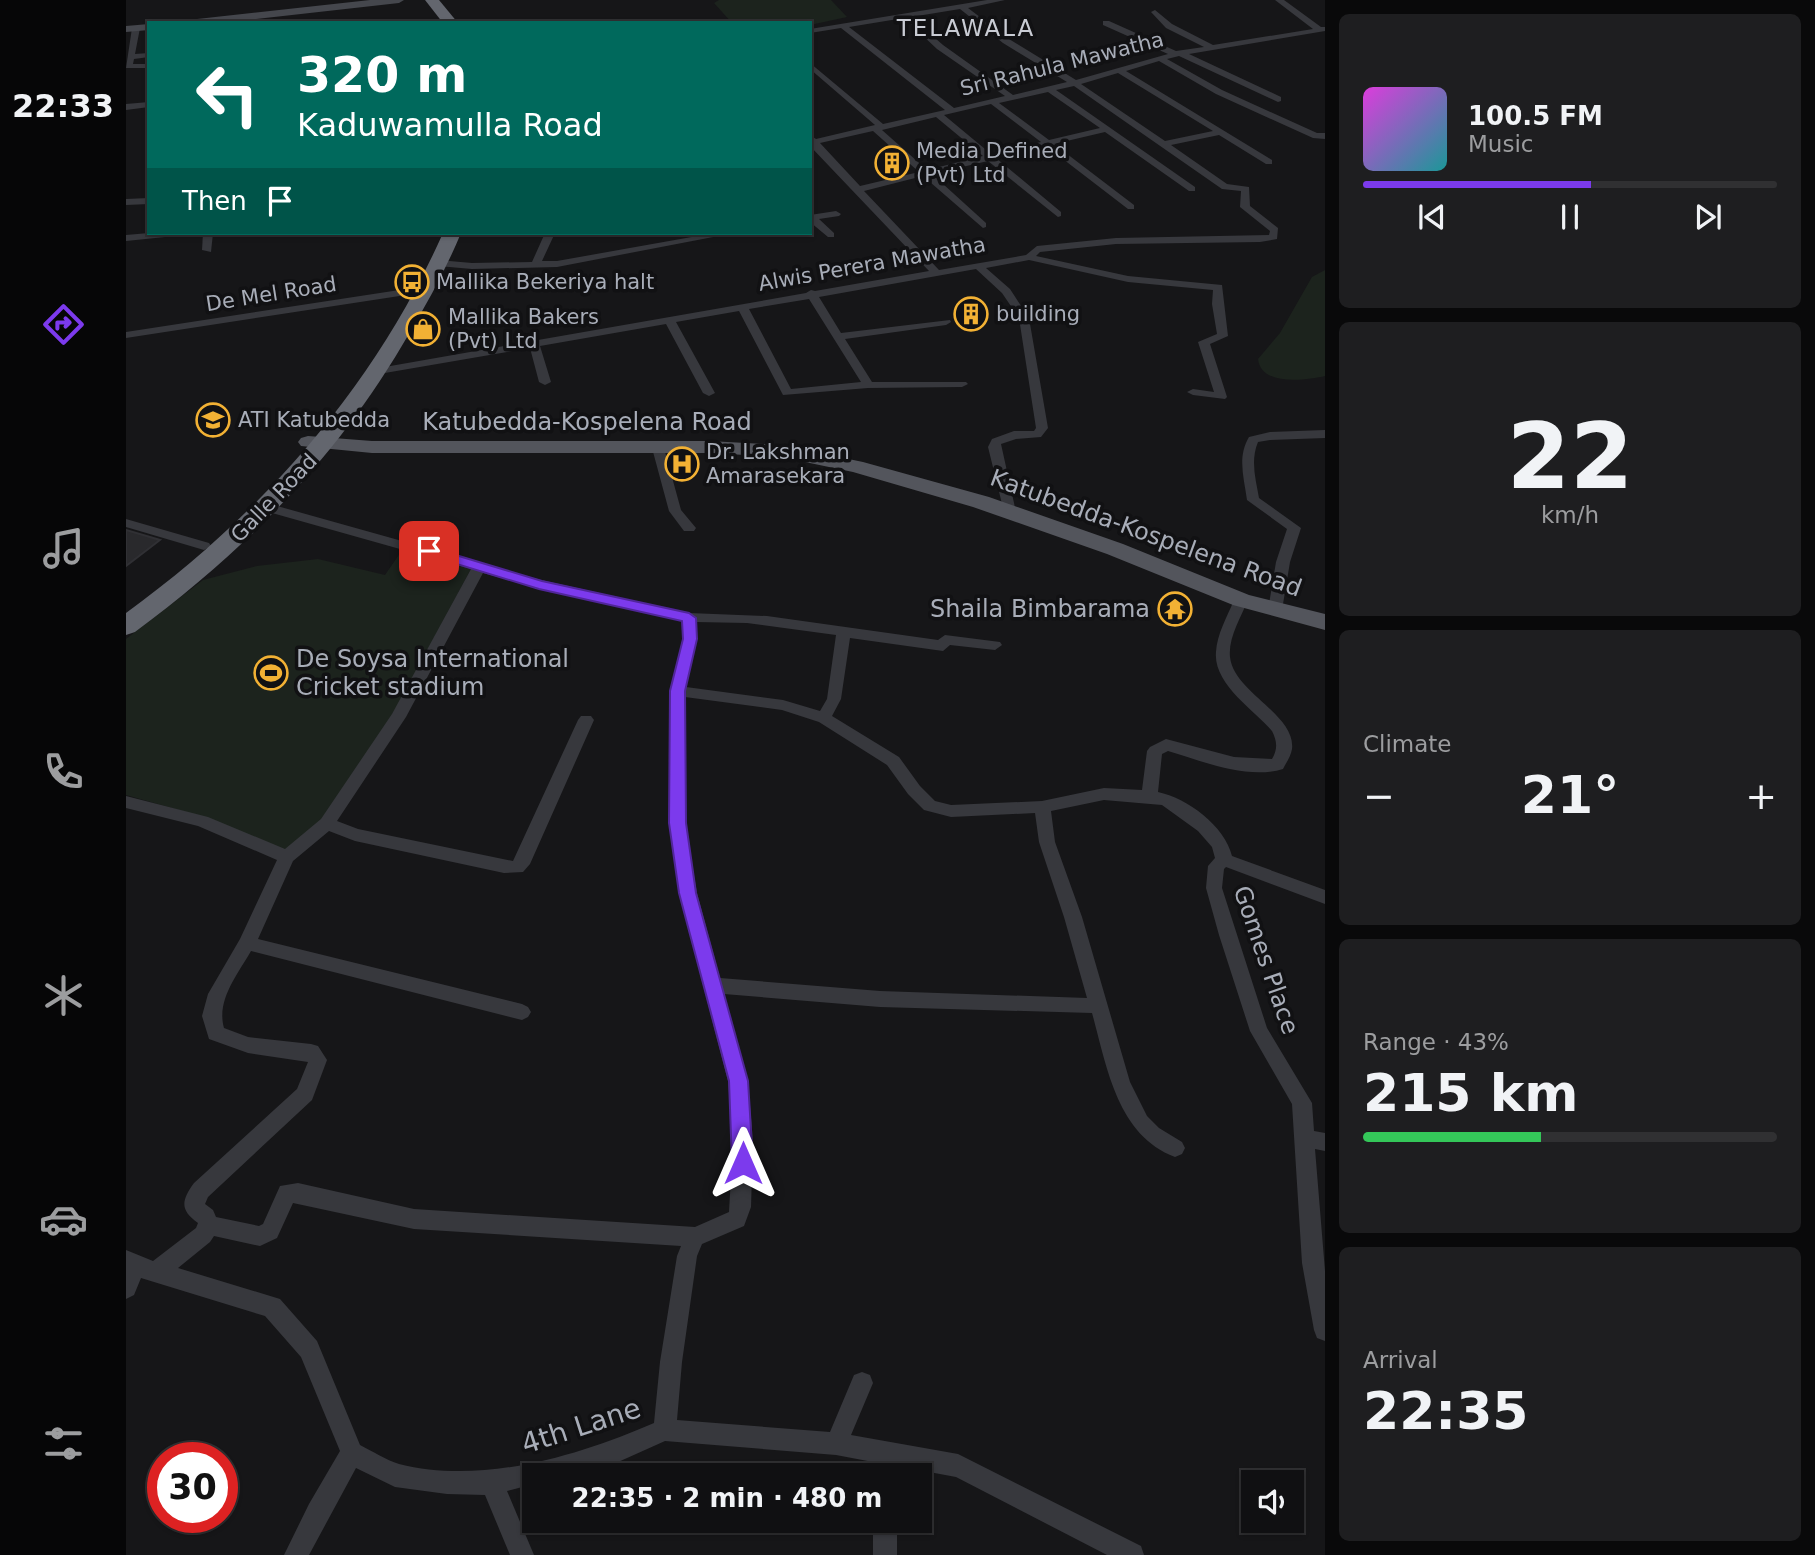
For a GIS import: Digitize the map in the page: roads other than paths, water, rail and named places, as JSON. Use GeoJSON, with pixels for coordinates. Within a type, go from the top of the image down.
{"type":"FeatureCollection","features":[{"type":"Feature","properties":{"kind":"highway"},"geometry":{"type":"LineString","coordinates":[[420,0],[434,21]]}},
{"type":"Feature","properties":{"kind":"highway"},"geometry":{"type":"LineString","coordinates":[[432,0],[448,21]]}},
{"type":"Feature","properties":{"kind":"highway"},"geometry":{"type":"LineString","coordinates":[[317,443],[413,293],[437,235]]}},
{"type":"Feature","properties":{"kind":"highway","name":"Galle Road"},"geometry":{"type":"LineString","coordinates":[[126,626],[180,588],[270,508],[317,443],[379,371],[413,293],[438,263],[451,235]]}},
{"type":"Feature","properties":{"kind":"highway","name":"Galle Road"},"geometry":{"type":"LineString","coordinates":[[126,602],[204,547],[317,443]]}},
{"type":"Feature","properties":{"kind":"main road","name":"Katubedda-Kospelena Road"},"geometry":{"type":"LineString","coordinates":[[317,443],[420,448],[757,449],[821,458],[1010,512],[1115,549],[1241,600],[1325,622]]}},
{"type":"Feature","properties":{"kind":"street"},"geometry":{"type":"LineString","coordinates":[[207,21],[399,0]]}},
{"type":"Feature","properties":{"kind":"street"},"geometry":{"type":"LineString","coordinates":[[812,32],[1001,0]]}},
{"type":"Feature","properties":{"kind":"street"},"geometry":{"type":"LineString","coordinates":[[1279,0],[1322,30]]}},
{"type":"Feature","properties":{"kind":"street"},"geometry":{"type":"LineString","coordinates":[[961,6],[1006,41],[1075,83],[1225,187],[1246,189],[1245,207],[1275,230],[1274,237],[1116,241],[1037,249],[1028,257]]}},
{"type":"Feature","properties":{"kind":"street"},"geometry":{"type":"LineString","coordinates":[[1155,12],[1169,26],[1212,48]]}},
{"type":"Feature","properties":{"kind":"street"},"geometry":{"type":"LineString","coordinates":[[905,15],[940,47],[1011,96]]}},
{"type":"Feature","properties":{"kind":"street"},"geometry":{"type":"LineString","coordinates":[[1106,23],[1278,99]]}},
{"type":"Feature","properties":{"kind":"street"},"geometry":{"type":"LineString","coordinates":[[843,26],[951,110]]}},
{"type":"Feature","properties":{"kind":"street"},"geometry":{"type":"LineString","coordinates":[[131,29],[128,59],[130,68],[147,66]]}},
{"type":"Feature","properties":{"kind":"street","name":"Sri Rahula Mawatha"},"geometry":{"type":"LineString","coordinates":[[812,142],[1075,83],[1177,54],[1322,30]]}},
{"type":"Feature","properties":{"kind":"street"},"geometry":{"type":"LineString","coordinates":[[128,59],[147,55]]}},
{"type":"Feature","properties":{"kind":"street"},"geometry":{"type":"LineString","coordinates":[[1160,58],[1219,92],[1316,136],[1325,136]]}},
{"type":"Feature","properties":{"kind":"street"},"geometry":{"type":"LineString","coordinates":[[812,67],[983,225]]}},
{"type":"Feature","properties":{"kind":"street"},"geometry":{"type":"LineString","coordinates":[[1119,70],[1269,162]]}},
{"type":"Feature","properties":{"kind":"street"},"geometry":{"type":"LineString","coordinates":[[1050,89],[1192,189]]}},
{"type":"Feature","properties":{"kind":"street"},"geometry":{"type":"LineString","coordinates":[[992,101],[1131,207]]}},
{"type":"Feature","properties":{"kind":"street"},"geometry":{"type":"LineString","coordinates":[[126,107],[147,104]]}},
{"type":"Feature","properties":{"kind":"street"},"geometry":{"type":"LineString","coordinates":[[936,113],[1058,214]]}},
{"type":"Feature","properties":{"kind":"street"},"geometry":{"type":"LineString","coordinates":[[860,189],[1106,129]]}},
{"type":"Feature","properties":{"kind":"street"},"geometry":{"type":"LineString","coordinates":[[1164,144],[1223,132]]}},
{"type":"Feature","properties":{"kind":"street"},"geometry":{"type":"LineString","coordinates":[[812,142],[860,189],[936,272]]}},
{"type":"Feature","properties":{"kind":"street"},"geometry":{"type":"LineString","coordinates":[[126,202],[147,201]]}},
{"type":"Feature","properties":{"kind":"street"},"geometry":{"type":"LineString","coordinates":[[814,217],[836,214]]}},
{"type":"Feature","properties":{"kind":"street"},"geometry":{"type":"LineString","coordinates":[[814,217],[831,235]]}},
{"type":"Feature","properties":{"kind":"street"},"geometry":{"type":"LineString","coordinates":[[126,238],[147,235]]}},
{"type":"Feature","properties":{"kind":"street"},"geometry":{"type":"LineString","coordinates":[[207,250],[208,235]]}},
{"type":"Feature","properties":{"kind":"street"},"geometry":{"type":"LineString","coordinates":[[536,267],[549,235]]}},
{"type":"Feature","properties":{"kind":"street"},"geometry":{"type":"LineString","coordinates":[[438,263],[536,267],[632,246],[652,247],[680,237],[704,235]]}},
{"type":"Feature","properties":{"kind":"street"},"geometry":{"type":"LineString","coordinates":[[652,247],[663,258]]}},
{"type":"Feature","properties":{"kind":"street","name":"Alwis Perera Mawatha"},"geometry":{"type":"LineString","coordinates":[[379,371],[1028,257],[1128,279],[1218,287],[1217,304],[1223,336],[1204,342],[1221,397],[1194,392]]}},
{"type":"Feature","properties":{"kind":"street"},"geometry":{"type":"LineString","coordinates":[[978,266],[1006,291],[1024,318],[1032,350],[1033,380],[1042,428],[1037,434],[1014,436],[996,442],[994,447],[1010,512]]}},
{"type":"Feature","properties":{"kind":"street","name":"De Mel Road"},"geometry":{"type":"LineString","coordinates":[[126,335],[413,293]]}},
{"type":"Feature","properties":{"kind":"street"},"geometry":{"type":"LineString","coordinates":[[811,293],[869,385]]}},
{"type":"Feature","properties":{"kind":"street"},"geometry":{"type":"LineString","coordinates":[[742,306],[787,393],[869,385],[962,384]]}},
{"type":"Feature","properties":{"kind":"street"},"geometry":{"type":"LineString","coordinates":[[669,319],[709,393]]}},
{"type":"Feature","properties":{"kind":"street"},"geometry":{"type":"LineString","coordinates":[[839,337],[946,322]]}},
{"type":"Feature","properties":{"kind":"street"},"geometry":{"type":"LineString","coordinates":[[534,343],[545,382]]}},
{"type":"Feature","properties":{"kind":"street"},"geometry":{"type":"LineString","coordinates":[[1275,610],[1283,562],[1294,528],[1287,520],[1253,500],[1247,457],[1250,445],[1253,440],[1270,436],[1325,434]]}},
{"type":"Feature","properties":{"kind":"street"},"geometry":{"type":"LineString","coordinates":[[658,448],[675,511],[689,528]]}},
{"type":"Feature","properties":{"kind":"street"},"geometry":{"type":"LineString","coordinates":[[270,508],[539,584],[689,618],[710,616],[804,625],[943,646],[945,640],[995,645]]}},
{"type":"Feature","properties":{"kind":"street"},"geometry":{"type":"LineString","coordinates":[[126,523],[204,547]]}},
{"type":"Feature","properties":{"kind":"street"},"geometry":{"type":"LineString","coordinates":[[209,1225],[206,1217],[195,1209],[194,1200],[201,1190],[305,1094],[318,1060],[311,1052],[247,1045],[216,1033],[211,1016],[217,994],[247,943],[287,857],[327,822],[398,717],[481,566]]}},
{"type":"Feature","properties":{"kind":"street"},"geometry":{"type":"LineString","coordinates":[[678,691],[783,705],[824,718],[893,761],[914,790],[930,806],[951,811],[1042,807],[1104,794],[1149,796],[1155,751],[1159,747],[1166,745],[1231,763],[1258,766],[1277,765],[1285,749],[1282,733],[1234,683],[1224,666],[1223,654],[1241,600]]}},
{"type":"Feature","properties":{"kind":"street"},"geometry":{"type":"LineString","coordinates":[[209,1225],[260,1236],[270,1231],[288,1193],[414,1219],[695,1237],[737,1219],[741,1208],[743,1141],[738,1081],[688,893],[677,823],[678,691],[690,639],[689,618]]}},
{"type":"Feature","properties":{"kind":"street"},"geometry":{"type":"LineString","coordinates":[[824,718],[834,699],[844,632]]}},
{"type":"Feature","properties":{"kind":"street"},"geometry":{"type":"LineString","coordinates":[[327,822],[355,835],[504,867],[517,867],[524,859],[586,720]]}},
{"type":"Feature","properties":{"kind":"street","name":"Gomes Place"},"geometry":{"type":"LineString","coordinates":[[1149,796],[1169,801],[1217,838],[1225,851],[1224,860],[1216,866],[1214,888],[1227,935],[1259,1031],[1302,1102],[1315,1140],[1306,1191],[1313,1263],[1325,1329]]}},
{"type":"Feature","properties":{"kind":"street"},"geometry":{"type":"LineString","coordinates":[[126,802],[202,821],[287,857]]}},
{"type":"Feature","properties":{"kind":"street"},"geometry":{"type":"LineString","coordinates":[[1042,807],[1047,842],[1100,1006],[1121,1083],[1132,1111],[1152,1134],[1175,1148]]}},
{"type":"Feature","properties":{"kind":"street"},"geometry":{"type":"LineString","coordinates":[[1224,860],[1325,897]]}},
{"type":"Feature","properties":{"kind":"street"},"geometry":{"type":"LineString","coordinates":[[247,943],[522,1012]]}},
{"type":"Feature","properties":{"kind":"street"},"geometry":{"type":"LineString","coordinates":[[712,985],[880,999],[1100,1006]]}},
{"type":"Feature","properties":{"kind":"street"},"geometry":{"type":"LineString","coordinates":[[126,1288],[139,1266],[203,1235],[209,1225]]}},
{"type":"Feature","properties":{"kind":"street"},"geometry":{"type":"LineString","coordinates":[[665,1430],[671,1362],[687,1256],[695,1237]]}},
{"type":"Feature","properties":{"kind":"street"},"geometry":{"type":"LineString","coordinates":[[139,1266],[272,1307],[309,1349],[352,1453],[317,1512],[296,1555]]}},
{"type":"Feature","properties":{"kind":"street"},"geometry":{"type":"LineString","coordinates":[[836,1444],[862,1383]]}},
{"type":"Feature","properties":{"kind":"street","name":"4th Lane"},"geometry":{"type":"LineString","coordinates":[[352,1453],[395,1475],[447,1482],[492,1483],[607,1455],[665,1430],[836,1444],[883,1463]]}},
{"type":"Feature","properties":{"kind":"street","name":"4th Lane"},"geometry":{"type":"LineString","coordinates":[[932,1465],[958,1466],[1132,1555]]}},
{"type":"Feature","properties":{"kind":"street"},"geometry":{"type":"LineString","coordinates":[[492,1483],[522,1555]]}},
{"type":"Feature","properties":{"kind":"street"},"geometry":{"type":"LineString","coordinates":[[885,1533],[885,1555]]}},
{"type":"Feature","properties":{"kind":"place","name":"Media Defined (Pvt) Ltd"},"geometry":{"type":"Point","coordinates":[892,163]}},
{"type":"Feature","properties":{"kind":"place","name":"Mallika Bekeriya halt"},"geometry":{"type":"Point","coordinates":[412,282]}},
{"type":"Feature","properties":{"kind":"place","name":"building"},"geometry":{"type":"Point","coordinates":[971,314]}},
{"type":"Feature","properties":{"kind":"place","name":"Mallika Bakers (Pvt) Ltd"},"geometry":{"type":"Point","coordinates":[423,329]}},
{"type":"Feature","properties":{"kind":"place","name":"ATI Katubedda"},"geometry":{"type":"Point","coordinates":[213,420]}},
{"type":"Feature","properties":{"kind":"place","name":"Dr. Lakshman Amarasekara"},"geometry":{"type":"Point","coordinates":[682,464]}},
{"type":"Feature","properties":{"kind":"place","name":"Shaila Bimbarama"},"geometry":{"type":"Point","coordinates":[1175,609]}},
{"type":"Feature","properties":{"kind":"place","name":"De Soysa International Cricket stadium"},"geometry":{"type":"Point","coordinates":[271,673]}},
{"type":"Feature","properties":{"kind":"district","name":"TELAWALA"},"geometry":{"type":"Point","coordinates":[966,28]}}]}
